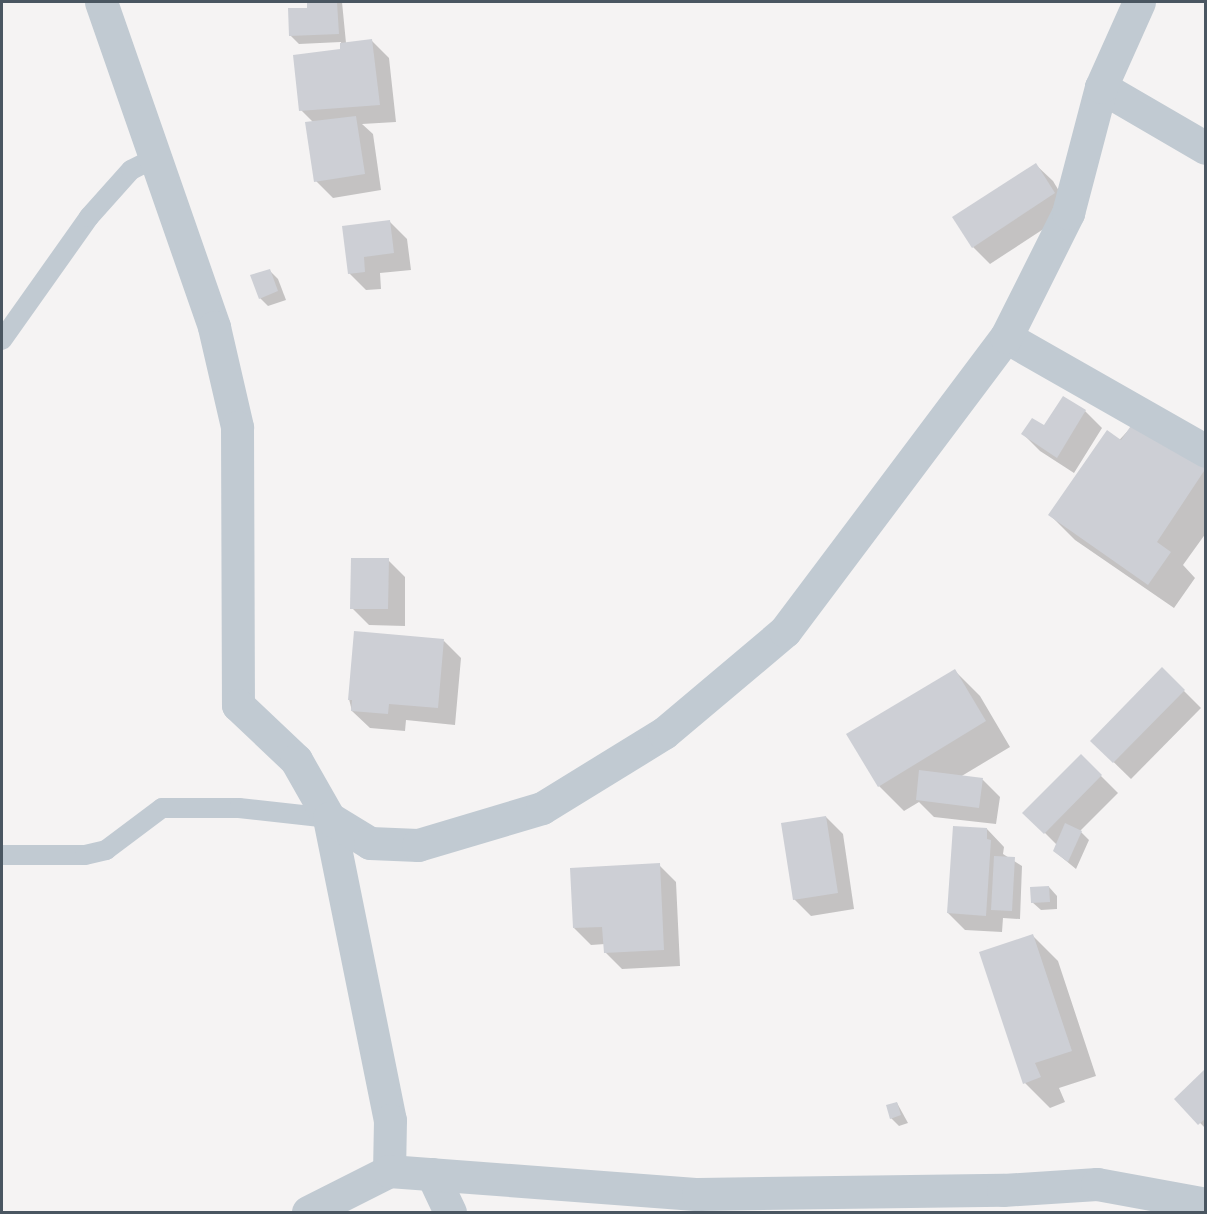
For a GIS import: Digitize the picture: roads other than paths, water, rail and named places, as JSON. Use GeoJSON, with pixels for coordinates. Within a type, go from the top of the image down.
{"type":"FeatureCollection","features":[{"type":"Feature","properties":{"kind":"street"},"geometry":{"type":"LineString","coordinates":[[101,2],[214,327],[237,427],[238,705],[296,760],[328,818],[390,1120],[389,1171]]}},
{"type":"Feature","properties":{"kind":"street"},"geometry":{"type":"LineString","coordinates":[[328,818],[370,843],[418,845],[542,808],[664,733],[785,631],[1006,337],[1068,213],[1101,87],[1139,2]]}},
{"type":"Feature","properties":{"kind":"street"},"geometry":{"type":"LineString","coordinates":[[1101,87],[1206,148]]}},
{"type":"Feature","properties":{"kind":"street"},"geometry":{"type":"LineString","coordinates":[[1006,337],[1206,451]]}},
{"type":"Feature","properties":{"kind":"street"},"geometry":{"type":"LineString","coordinates":[[308,1212],[389,1171],[698,1194],[992,1190],[1097,1184],[1206,1204]]}},
{"type":"Feature","properties":{"kind":"street"},"geometry":{"type":"LineString","coordinates":[[432,1174],[450,1212]]}},
{"type":"Feature","properties":{"kind":"lane"},"geometry":{"type":"LineString","coordinates":[[2,340],[89,217],[131,170],[156,157]]}},
{"type":"Feature","properties":{"kind":"lane"},"geometry":{"type":"LineString","coordinates":[[2,855],[85,855],[106,850],[162,808],[239,808],[328,818]]}}]}
